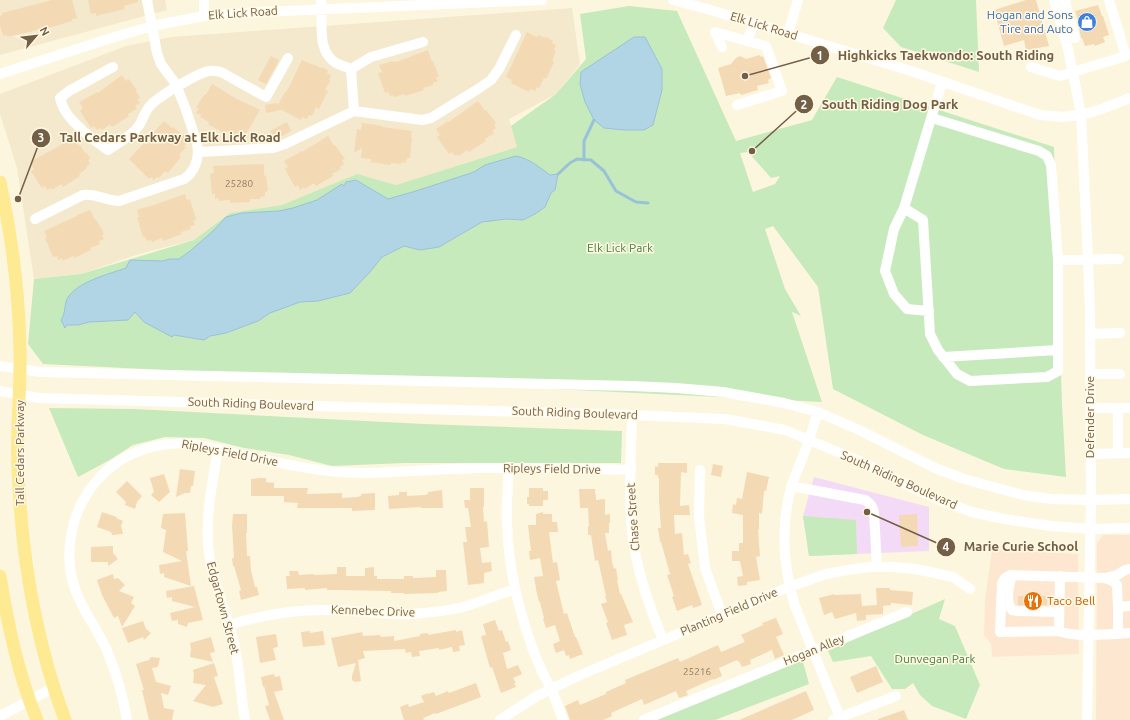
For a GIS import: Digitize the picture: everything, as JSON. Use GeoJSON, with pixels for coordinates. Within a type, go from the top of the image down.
{"type":"FeatureCollection","features":[{"type":"Feature","properties":{"kind":"main road","name":"Tall Cedars Parkway"},"geometry":{"type":"LineString","coordinates":[[0,182],[14,260],[19,317],[20,369],[18,467],[24,557],[33,608],[53,688],[64,720]]}},
{"type":"Feature","properties":{"kind":"main road"},"geometry":{"type":"LineString","coordinates":[[0,576],[7,616],[29,700],[37,720]]}},
{"type":"Feature","properties":{"kind":"street"},"geometry":{"type":"LineString","coordinates":[[35,219],[83,195],[90,194],[112,201],[119,200],[184,179],[194,168],[198,152],[194,136],[177,87],[161,64],[157,54],[147,0]]}},
{"type":"Feature","properties":{"kind":"street"},"geometry":{"type":"LineString","coordinates":[[204,0],[204,16]]}},
{"type":"Feature","properties":{"kind":"street","name":"Elk Lick Road"},"geometry":{"type":"LineString","coordinates":[[0,74],[152,26],[204,16],[321,4],[542,0]]}},
{"type":"Feature","properties":{"kind":"street","name":"Elk Lick Road"},"geometry":{"type":"LineString","coordinates":[[673,0],[911,71],[1040,115],[1063,116],[1089,113],[1130,98]]}},
{"type":"Feature","properties":{"kind":"street"},"geometry":{"type":"LineString","coordinates":[[788,34],[798,0]]}},
{"type":"Feature","properties":{"kind":"street","name":"Defender Drive"},"geometry":{"type":"LineString","coordinates":[[1054,0],[1068,49],[1081,114],[1088,260],[1091,500],[1087,720]]}},
{"type":"Feature","properties":{"kind":"street"},"geometry":{"type":"LineString","coordinates":[[1066,0],[1065,2],[1074,38]]}},
{"type":"Feature","properties":{"kind":"street"},"geometry":{"type":"LineString","coordinates":[[1031,67],[1060,76],[1126,56],[1108,0]]}},
{"type":"Feature","properties":{"kind":"street"},"geometry":{"type":"LineString","coordinates":[[321,4],[322,38],[325,51],[336,62],[351,69]]}},
{"type":"Feature","properties":{"kind":"street"},"geometry":{"type":"LineString","coordinates":[[746,40],[754,23]]}},
{"type":"Feature","properties":{"kind":"street"},"geometry":{"type":"LineString","coordinates":[[722,47],[715,32],[766,46],[782,91],[737,105]]}},
{"type":"Feature","properties":{"kind":"street"},"geometry":{"type":"LineString","coordinates":[[198,152],[273,148],[285,144],[354,111],[422,120],[430,118],[491,80],[499,69],[516,35]]}},
{"type":"Feature","properties":{"kind":"street"},"geometry":{"type":"LineString","coordinates":[[351,69],[371,57],[423,42]]}},
{"type":"Feature","properties":{"kind":"street"},"geometry":{"type":"LineString","coordinates":[[113,67],[69,91],[60,98],[62,106],[70,119],[93,140],[108,150],[127,138],[138,128],[151,104],[200,74],[215,70],[221,72],[266,97],[288,58]]}},
{"type":"Feature","properties":{"kind":"street"},"geometry":{"type":"LineString","coordinates":[[351,69],[354,111]]}},
{"type":"Feature","properties":{"kind":"street"},"geometry":{"type":"LineString","coordinates":[[929,311],[907,309],[894,294],[885,271],[894,229],[904,208],[942,82]]}},
{"type":"Feature","properties":{"kind":"street"},"geometry":{"type":"LineString","coordinates":[[904,208],[923,220],[930,334],[938,350],[957,374],[970,381],[1047,376],[1058,371],[1058,260],[1051,166],[1047,156],[1038,151],[932,118]]}},
{"type":"Feature","properties":{"kind":"street"},"geometry":{"type":"LineString","coordinates":[[1058,260],[1119,260]]}},
{"type":"Feature","properties":{"kind":"street"},"geometry":{"type":"LineString","coordinates":[[1090,334],[1125,334]]}},
{"type":"Feature","properties":{"kind":"street"},"geometry":{"type":"LineString","coordinates":[[943,357],[1058,350]]}},
{"type":"Feature","properties":{"kind":"street"},"geometry":{"type":"LineString","coordinates":[[0,366],[41,372],[676,388],[724,392],[784,403],[818,412],[859,430],[935,468],[964,479],[1023,494],[1051,499],[1130,499]]}},
{"type":"Feature","properties":{"kind":"street"},"geometry":{"type":"LineString","coordinates":[[1090,374],[1120,374]]}},
{"type":"Feature","properties":{"kind":"street","name":"South Riding Boulevard"},"geometry":{"type":"LineString","coordinates":[[0,392],[33,398],[725,419],[785,430],[862,462],[944,502],[972,512],[1004,519],[1051,526],[1090,529],[1130,528]]}},
{"type":"Feature","properties":{"kind":"street"},"geometry":{"type":"LineString","coordinates":[[1090,408],[1130,408]]}},
{"type":"Feature","properties":{"kind":"street"},"geometry":{"type":"LineString","coordinates":[[1118,408],[1118,453]]}},
{"type":"Feature","properties":{"kind":"street"},"geometry":{"type":"LineString","coordinates":[[818,412],[791,486],[786,514],[784,529],[784,552],[789,587],[838,719],[896,696]]}},
{"type":"Feature","properties":{"kind":"street","name":"Chase Street"},"geometry":{"type":"LineString","coordinates":[[632,415],[630,506],[635,551],[645,595],[662,640]]}},
{"type":"Feature","properties":{"kind":"street","name":"Ripleys Field Drive"},"geometry":{"type":"LineString","coordinates":[[127,720],[120,687],[108,653],[94,624],[79,599],[73,581],[69,550],[70,537],[82,501],[95,482],[110,467],[130,455],[151,447],[172,443],[193,444],[296,466],[339,472],[384,473],[452,469],[509,468],[631,470]]}},
{"type":"Feature","properties":{"kind":"street","name":"Edgartown Street"},"geometry":{"type":"LineString","coordinates":[[218,449],[208,513],[208,544],[214,581],[229,625],[236,654],[245,720]]}},
{"type":"Feature","properties":{"kind":"street"},"geometry":{"type":"LineString","coordinates":[[1091,454],[1130,453]]}},
{"type":"Feature","properties":{"kind":"street"},"geometry":{"type":"LineString","coordinates":[[509,468],[507,522],[509,552],[515,589],[531,646],[551,689],[563,720]]}},
{"type":"Feature","properties":{"kind":"street"},"geometry":{"type":"LineString","coordinates":[[700,470],[699,516],[706,568],[722,615]]}},
{"type":"Feature","properties":{"kind":"street"},"geometry":{"type":"LineString","coordinates":[[791,486],[865,500],[870,503],[873,507],[874,513],[877,567]]}},
{"type":"Feature","properties":{"kind":"street","name":"Planting Field Drive"},"geometry":{"type":"LineString","coordinates":[[500,720],[524,704],[578,676],[789,587],[826,574],[877,567],[916,569],[953,576],[970,589]]}},
{"type":"Feature","properties":{"kind":"street"},"geometry":{"type":"LineString","coordinates":[[1105,578],[1120,574],[1125,570],[1130,569]]}},
{"type":"Feature","properties":{"kind":"street"},"geometry":{"type":"LineString","coordinates":[[1118,634],[1117,587],[1120,574]]}},
{"type":"Feature","properties":{"kind":"street"},"geometry":{"type":"LineString","coordinates":[[1117,587],[1113,581],[1105,578],[1012,575],[1005,578],[1002,583],[1000,632],[1012,636],[1059,631],[1088,635],[1130,634]]}},
{"type":"Feature","properties":{"kind":"street"},"geometry":{"type":"LineString","coordinates":[[1012,575],[1009,588],[1009,603],[1012,610],[1059,612]]}},
{"type":"Feature","properties":{"kind":"street"},"geometry":{"type":"LineString","coordinates":[[1059,631],[1060,576]]}},
{"type":"Feature","properties":{"kind":"street","name":"Kennebec Drive"},"geometry":{"type":"LineString","coordinates":[[229,625],[284,612],[312,610],[347,610],[394,614],[432,612],[462,607],[515,589]]}},
{"type":"Feature","properties":{"kind":"street"},"geometry":{"type":"LineString","coordinates":[[1118,607],[1130,606]]}},
{"type":"Feature","properties":{"kind":"street","name":"Hogan Alley"},"geometry":{"type":"LineString","coordinates":[[644,720],[907,612]]}},
{"type":"Feature","properties":{"kind":"street"},"geometry":{"type":"LineString","coordinates":[[0,716],[53,688]]}},
{"type":"Feature","properties":{"kind":"shaded area"},"geometry":{"type":"Polygon","coordinates":[[[0,0],[165,0],[167,10],[0,55],[0,0]]]}},
{"type":"Feature","properties":{"kind":"shaded area"},"geometry":{"type":"Polygon","coordinates":[[[572,8],[580,64],[556,94],[509,119],[517,147],[396,185],[356,174],[324,189],[282,205],[230,213],[194,240],[139,254],[81,274],[34,279],[17,168],[0,114],[0,94],[126,46],[171,37],[572,8]]]}},
{"type":"Feature","properties":{"kind":"shaded area"},"geometry":{"type":"Polygon","coordinates":[[[814,477],[929,507],[929,551],[809,556],[803,516],[814,477]]]}},
{"type":"Feature","properties":{"kind":"shaded area"},"geometry":{"type":"Polygon","coordinates":[[[1103,535],[1130,535],[1130,720],[1096,720],[1097,543],[1103,535]]]}},
{"type":"Feature","properties":{"kind":"shaded area"},"geometry":{"type":"Polygon","coordinates":[[[992,550],[1078,554],[1079,654],[992,657],[991,644],[984,635],[985,600],[992,550]]]}},
{"type":"Feature","properties":{"kind":"green space"},"geometry":{"type":"Polygon","coordinates":[[[896,0],[976,0],[979,72],[901,47],[883,28],[896,0]]]}},
{"type":"Feature","properties":{"kind":"green space","name":"Elk Lick Park"},"geometry":{"type":"Polygon","coordinates":[[[629,6],[677,11],[736,141],[812,120],[837,77],[1054,147],[1062,404],[1066,477],[1004,469],[923,435],[833,389],[818,287],[773,226],[765,229],[785,289],[801,316],[792,312],[822,402],[43,364],[28,344],[34,279],[81,274],[194,240],[230,213],[282,205],[357,174],[396,185],[517,147],[511,126],[556,94],[586,59],[580,14],[629,6]],[[748,152],[740,153],[753,192],[775,184],[780,176],[771,178],[748,152]]]}},
{"type":"Feature","properties":{"kind":"green space"},"geometry":{"type":"Polygon","coordinates":[[[49,408],[135,409],[424,424],[622,431],[621,463],[405,463],[332,466],[289,455],[244,448],[204,438],[165,437],[133,445],[108,461],[78,477],[49,408]]]}},
{"type":"Feature","properties":{"kind":"green space"},"geometry":{"type":"Polygon","coordinates":[[[803,516],[856,520],[857,554],[809,556],[803,516]]]}},
{"type":"Feature","properties":{"kind":"green space","name":"Dunvegan Park"},"geometry":{"type":"Polygon","coordinates":[[[945,599],[939,619],[955,626],[980,685],[966,719],[932,706],[920,695],[913,683],[905,689],[892,689],[871,656],[833,662],[828,651],[945,599]]]}},
{"type":"Feature","properties":{"kind":"green space"},"geometry":{"type":"Polygon","coordinates":[[[802,658],[809,684],[715,720],[653,720],[802,658]]]}},
{"type":"Feature","properties":{"kind":"water"},"geometry":{"type":"Polygon","coordinates":[[[634,37],[645,37],[662,69],[662,90],[653,125],[644,130],[604,128],[594,120],[585,102],[580,84],[581,72],[634,37]]]}},
{"type":"Feature","properties":{"kind":"water"},"geometry":{"type":"Polygon","coordinates":[[[516,156],[530,161],[550,175],[558,174],[555,190],[551,193],[545,207],[523,220],[506,219],[482,222],[439,247],[420,250],[404,246],[382,257],[350,293],[318,301],[300,302],[270,313],[258,321],[226,333],[210,336],[204,340],[174,335],[172,337],[144,322],[135,312],[128,320],[89,322],[78,325],[67,325],[65,328],[61,320],[64,314],[67,299],[71,293],[85,283],[126,268],[130,260],[162,261],[179,259],[212,232],[226,217],[242,213],[279,211],[293,208],[317,200],[342,184],[344,186],[346,182],[356,180],[388,199],[474,172],[485,165],[516,156]]]}},
{"type":"Feature","properties":{"kind":"building"},"geometry":{"type":"Polygon","coordinates":[[[52,0],[72,0],[77,18],[55,26],[7,37],[7,35],[3,36],[0,25],[0,16],[2,13],[52,0]]]}},
{"type":"Feature","properties":{"kind":"building"},"geometry":{"type":"Polygon","coordinates":[[[88,0],[138,0],[138,2],[124,6],[125,9],[96,16],[96,13],[91,14],[88,0]]]}},
{"type":"Feature","properties":{"kind":"building"},"geometry":{"type":"Polygon","coordinates":[[[1026,0],[1036,0],[1049,46],[1026,50],[1024,40],[1004,46],[994,10],[1026,0]]]}},
{"type":"Feature","properties":{"kind":"building"},"geometry":{"type":"Polygon","coordinates":[[[1098,5],[1109,35],[1103,37],[1105,42],[1095,46],[1094,44],[1085,46],[1081,38],[1079,23],[1075,11],[1098,5]]]}},
{"type":"Feature","properties":{"kind":"building"},"geometry":{"type":"Polygon","coordinates":[[[527,32],[537,37],[538,35],[546,37],[553,41],[552,43],[556,45],[554,50],[556,51],[552,61],[554,62],[546,79],[544,78],[539,88],[537,87],[535,91],[530,89],[529,92],[511,83],[512,80],[506,77],[527,32]]]}},
{"type":"Feature","properties":{"kind":"building"},"geometry":{"type":"Polygon","coordinates":[[[428,50],[439,77],[436,77],[438,81],[433,83],[433,85],[423,88],[424,90],[405,96],[404,94],[394,97],[393,95],[390,96],[388,92],[385,93],[378,73],[382,72],[379,65],[399,61],[428,50]]]}},
{"type":"Feature","properties":{"kind":"building"},"geometry":{"type":"Polygon","coordinates":[[[760,55],[761,57],[763,56],[771,78],[768,80],[769,83],[757,86],[758,90],[741,95],[740,93],[726,96],[718,68],[731,64],[740,56],[746,59],[760,55]]]}},
{"type":"Feature","properties":{"kind":"building"},"geometry":{"type":"Polygon","coordinates":[[[271,56],[279,60],[266,84],[258,80],[271,56]]]}},
{"type":"Feature","properties":{"kind":"building"},"geometry":{"type":"Polygon","coordinates":[[[302,60],[328,70],[327,73],[331,75],[330,81],[325,90],[328,91],[319,109],[316,107],[312,116],[309,115],[307,119],[302,117],[301,120],[280,109],[281,110],[266,113],[265,105],[277,103],[278,105],[289,87],[302,60]]]}},
{"type":"Feature","properties":{"kind":"building"},"geometry":{"type":"Polygon","coordinates":[[[122,75],[126,81],[129,79],[137,91],[140,98],[137,99],[140,103],[135,106],[137,108],[128,114],[129,116],[112,127],[110,124],[102,130],[100,128],[97,130],[94,126],[91,128],[80,111],[83,108],[79,102],[97,92],[98,93],[122,75]]]}},
{"type":"Feature","properties":{"kind":"building"},"geometry":{"type":"Polygon","coordinates":[[[212,84],[235,98],[260,110],[246,134],[243,132],[241,137],[227,131],[225,134],[208,124],[209,122],[200,117],[201,115],[196,113],[199,109],[196,108],[212,84]]]}},
{"type":"Feature","properties":{"kind":"building"},"geometry":{"type":"Polygon","coordinates":[[[478,101],[496,123],[494,125],[496,128],[492,131],[494,133],[485,139],[486,141],[469,152],[467,150],[459,156],[458,154],[455,156],[452,152],[449,154],[437,137],[440,135],[436,129],[448,121],[449,122],[478,101]]]}},
{"type":"Feature","properties":{"kind":"building"},"geometry":{"type":"Polygon","coordinates":[[[164,121],[186,137],[185,139],[188,142],[184,146],[186,147],[179,155],[181,157],[168,173],[165,171],[159,178],[157,177],[154,180],[151,177],[149,179],[129,159],[164,121]]]}},
{"type":"Feature","properties":{"kind":"building"},"geometry":{"type":"Polygon","coordinates":[[[287,122],[291,131],[275,140],[270,131],[287,122]]]}},
{"type":"Feature","properties":{"kind":"building"},"geometry":{"type":"Polygon","coordinates":[[[362,123],[412,131],[410,158],[407,158],[406,163],[391,163],[390,165],[371,162],[371,159],[361,158],[362,148],[354,153],[357,129],[361,130],[362,123]]]}},
{"type":"Feature","properties":{"kind":"building"},"geometry":{"type":"Polygon","coordinates":[[[73,136],[79,146],[80,145],[90,158],[88,160],[90,164],[79,174],[80,176],[63,187],[61,184],[52,190],[51,188],[47,190],[45,186],[42,188],[31,171],[34,169],[30,162],[61,145],[73,136]]]}},
{"type":"Feature","properties":{"kind":"building"},"geometry":{"type":"Polygon","coordinates":[[[328,136],[345,159],[342,160],[344,164],[340,167],[341,169],[332,174],[333,176],[316,186],[314,183],[305,189],[304,187],[300,190],[298,185],[295,187],[285,169],[288,167],[284,161],[328,136]]]}},
{"type":"Feature","properties":{"kind":"building"},"geometry":{"type":"Polygon","coordinates":[[[264,164],[264,175],[266,176],[268,191],[265,192],[265,196],[260,197],[260,199],[250,199],[250,202],[230,203],[230,200],[219,201],[219,198],[215,199],[215,194],[212,194],[210,174],[214,173],[213,166],[264,164]]]}},
{"type":"Feature","properties":{"kind":"building"},"geometry":{"type":"Polygon","coordinates":[[[185,194],[187,200],[190,199],[196,220],[193,221],[195,225],[190,226],[191,229],[181,232],[182,234],[163,241],[162,238],[152,242],[151,240],[147,241],[145,237],[143,237],[137,217],[139,217],[137,210],[185,194]]]}},
{"type":"Feature","properties":{"kind":"building"},"geometry":{"type":"Polygon","coordinates":[[[90,210],[95,220],[96,219],[101,227],[104,234],[102,235],[104,239],[99,241],[100,244],[90,248],[91,250],[74,258],[73,256],[63,261],[62,258],[58,260],[57,256],[53,257],[45,238],[47,237],[44,231],[90,210]]]}},
{"type":"Feature","properties":{"kind":"building"},"geometry":{"type":"Polygon","coordinates":[[[658,463],[687,463],[687,473],[681,472],[680,506],[689,505],[690,515],[674,515],[675,534],[682,533],[684,555],[688,554],[691,563],[688,564],[702,605],[693,608],[692,605],[677,611],[672,597],[674,596],[667,575],[670,574],[660,542],[658,528],[661,528],[659,478],[658,475],[655,475],[655,466],[658,467],[658,463]]]}},
{"type":"Feature","properties":{"kind":"building"},"geometry":{"type":"Polygon","coordinates":[[[713,464],[723,466],[721,477],[711,475],[713,464]]]}},
{"type":"Feature","properties":{"kind":"building"},"geometry":{"type":"Polygon","coordinates":[[[180,469],[195,471],[193,486],[191,486],[190,493],[185,493],[176,497],[180,469]]]}},
{"type":"Feature","properties":{"kind":"building"},"geometry":{"type":"Polygon","coordinates":[[[747,472],[769,477],[766,491],[764,491],[762,514],[759,513],[758,530],[760,556],[756,557],[760,580],[747,582],[747,585],[738,586],[737,577],[743,576],[740,561],[732,561],[732,551],[739,551],[739,543],[743,543],[743,515],[732,513],[733,504],[736,505],[737,498],[742,499],[747,472]]]}},
{"type":"Feature","properties":{"kind":"building"},"geometry":{"type":"Polygon","coordinates":[[[164,474],[170,492],[159,502],[151,495],[154,492],[150,478],[164,474]]]}},
{"type":"Feature","properties":{"kind":"building"},"geometry":{"type":"Polygon","coordinates":[[[266,478],[266,482],[274,483],[274,488],[308,488],[307,494],[342,493],[342,498],[357,497],[361,496],[361,494],[375,493],[375,510],[352,511],[352,508],[297,508],[298,503],[284,502],[284,496],[251,496],[251,479],[266,478]]]}},
{"type":"Feature","properties":{"kind":"building"},"geometry":{"type":"Polygon","coordinates":[[[127,481],[142,496],[137,502],[135,509],[125,505],[126,502],[116,492],[127,481]]]}},
{"type":"Feature","properties":{"kind":"building"},"geometry":{"type":"Polygon","coordinates":[[[470,488],[484,488],[484,522],[487,521],[489,547],[480,548],[482,563],[491,562],[492,571],[484,573],[484,583],[468,585],[463,542],[467,542],[465,527],[471,527],[468,508],[465,508],[464,500],[470,500],[470,488]]]}},
{"type":"Feature","properties":{"kind":"building"},"geometry":{"type":"Polygon","coordinates":[[[529,488],[543,488],[543,491],[548,491],[548,500],[543,500],[543,506],[529,506],[529,504],[527,504],[529,488]]]}},
{"type":"Feature","properties":{"kind":"building"},"geometry":{"type":"Polygon","coordinates":[[[579,489],[595,489],[596,500],[605,499],[605,515],[610,514],[609,533],[605,533],[608,551],[611,550],[612,562],[614,569],[616,568],[620,594],[633,622],[624,625],[627,635],[612,640],[606,623],[608,622],[601,604],[607,602],[598,560],[595,561],[591,535],[588,535],[588,508],[580,508],[579,489]]]}},
{"type":"Feature","properties":{"kind":"building"},"geometry":{"type":"Polygon","coordinates":[[[442,490],[443,508],[421,507],[389,509],[388,496],[399,495],[399,492],[407,492],[407,496],[425,495],[428,494],[428,492],[442,490]]]}},
{"type":"Feature","properties":{"kind":"building"},"geometry":{"type":"Polygon","coordinates":[[[102,512],[117,517],[116,518],[123,521],[121,526],[123,534],[112,535],[111,532],[97,527],[102,512]]]}},
{"type":"Feature","properties":{"kind":"building"},"geometry":{"type":"Polygon","coordinates":[[[543,512],[543,514],[552,514],[552,522],[557,522],[558,532],[549,532],[553,563],[557,562],[560,580],[556,581],[564,614],[567,613],[575,637],[583,654],[570,659],[569,655],[566,656],[564,650],[556,653],[553,644],[560,641],[555,625],[546,628],[534,577],[543,576],[540,558],[530,560],[529,551],[531,551],[528,525],[536,525],[536,514],[543,512]]]}},
{"type":"Feature","properties":{"kind":"building"},"geometry":{"type":"Polygon","coordinates":[[[185,513],[188,551],[186,551],[191,586],[164,577],[164,573],[160,574],[159,565],[182,561],[163,552],[166,530],[161,528],[163,514],[185,513]]]}},
{"type":"Feature","properties":{"kind":"building"},"geometry":{"type":"Polygon","coordinates":[[[233,514],[247,514],[247,556],[250,556],[251,571],[255,587],[257,587],[259,595],[241,600],[239,591],[241,590],[233,566],[232,558],[234,558],[232,526],[233,514]]]}},
{"type":"Feature","properties":{"kind":"building"},"geometry":{"type":"Polygon","coordinates":[[[917,514],[918,546],[901,547],[899,515],[917,514]]]}},
{"type":"Feature","properties":{"kind":"building"},"geometry":{"type":"Polygon","coordinates":[[[113,546],[113,553],[118,559],[108,566],[108,562],[91,562],[91,547],[113,546]]]}},
{"type":"Feature","properties":{"kind":"building"},"geometry":{"type":"Polygon","coordinates":[[[337,567],[346,567],[346,576],[365,576],[365,568],[374,567],[374,576],[377,576],[377,579],[404,579],[404,576],[413,576],[413,578],[436,577],[436,570],[446,570],[447,591],[438,593],[404,594],[391,593],[391,591],[327,590],[327,588],[305,590],[305,588],[287,589],[286,576],[290,576],[289,571],[298,571],[299,575],[337,574],[337,567]]]}},
{"type":"Feature","properties":{"kind":"building"},"geometry":{"type":"Polygon","coordinates":[[[113,574],[114,579],[118,578],[125,585],[119,591],[134,597],[131,603],[135,606],[122,627],[118,616],[114,618],[102,595],[97,580],[113,574]]]}},
{"type":"Feature","properties":{"kind":"building"},"geometry":{"type":"Polygon","coordinates":[[[194,586],[203,620],[188,623],[187,627],[178,624],[178,620],[172,621],[170,613],[195,607],[172,601],[172,597],[167,598],[166,591],[194,586]]]}},
{"type":"Feature","properties":{"kind":"building"},"geometry":{"type":"Polygon","coordinates":[[[876,588],[890,588],[890,590],[913,592],[912,605],[891,603],[891,605],[883,606],[883,614],[866,615],[866,620],[857,621],[856,613],[835,619],[832,612],[824,615],[819,598],[834,594],[861,594],[862,606],[877,605],[876,588]]]}},
{"type":"Feature","properties":{"kind":"building","name":"Taco Bell"},"geometry":{"type":"Polygon","coordinates":[[[1018,596],[1047,596],[1047,605],[1018,605],[1018,596]]]}},
{"type":"Feature","properties":{"kind":"building"},"geometry":{"type":"Polygon","coordinates":[[[776,618],[783,634],[776,637],[784,655],[775,659],[772,650],[750,660],[751,664],[742,667],[737,660],[719,668],[722,676],[686,691],[688,695],[679,698],[676,691],[644,705],[642,699],[611,713],[612,716],[603,720],[570,720],[565,706],[578,700],[580,705],[606,694],[606,692],[626,683],[625,680],[678,658],[680,662],[718,645],[721,652],[745,642],[741,635],[763,625],[762,623],[776,618]]]}},
{"type":"Feature","properties":{"kind":"building"},"geometry":{"type":"Polygon","coordinates":[[[495,620],[499,631],[502,630],[506,642],[508,641],[511,650],[503,653],[507,669],[518,665],[522,674],[513,678],[516,683],[514,683],[516,687],[501,693],[492,667],[490,668],[481,636],[486,635],[483,624],[495,620]]]}},
{"type":"Feature","properties":{"kind":"building"},"geometry":{"type":"Polygon","coordinates":[[[143,621],[146,629],[151,633],[144,640],[143,637],[128,643],[122,628],[143,621]]]}},
{"type":"Feature","properties":{"kind":"building"},"geometry":{"type":"Polygon","coordinates":[[[456,630],[456,632],[462,630],[465,645],[459,646],[460,651],[453,652],[452,647],[439,650],[439,648],[419,651],[420,656],[412,657],[411,652],[406,653],[405,649],[363,651],[365,658],[358,660],[361,681],[355,682],[352,680],[352,676],[356,663],[338,667],[331,638],[362,632],[363,636],[394,636],[394,641],[420,636],[420,634],[428,633],[428,635],[456,630]]]}},
{"type":"Feature","properties":{"kind":"building"},"geometry":{"type":"Polygon","coordinates":[[[310,631],[310,633],[323,631],[325,645],[303,647],[301,632],[310,631]]]}},
{"type":"Feature","properties":{"kind":"building"},"geometry":{"type":"Polygon","coordinates":[[[276,634],[278,647],[273,648],[276,660],[260,663],[256,637],[276,634]]]}},
{"type":"Feature","properties":{"kind":"building"},"geometry":{"type":"Polygon","coordinates":[[[211,637],[215,652],[210,653],[213,662],[190,657],[190,643],[211,637]]]}},
{"type":"Feature","properties":{"kind":"building"},"geometry":{"type":"Polygon","coordinates":[[[151,657],[160,658],[158,667],[152,668],[156,682],[171,686],[168,695],[161,693],[164,708],[174,710],[172,720],[149,720],[142,690],[144,690],[136,664],[149,660],[151,657]]]}},
{"type":"Feature","properties":{"kind":"building"},"geometry":{"type":"Polygon","coordinates":[[[214,663],[218,676],[214,677],[223,704],[213,707],[193,701],[206,685],[193,683],[193,670],[214,663]]]}},
{"type":"Feature","properties":{"kind":"building"},"geometry":{"type":"Polygon","coordinates":[[[876,666],[883,682],[857,693],[850,677],[876,666]]]}},
{"type":"Feature","properties":{"kind":"building"},"geometry":{"type":"Polygon","coordinates":[[[274,674],[275,677],[280,676],[283,690],[274,692],[284,720],[270,720],[265,706],[269,705],[261,677],[274,674]]]}},
{"type":"Feature","properties":{"kind":"building"},"geometry":{"type":"Polygon","coordinates":[[[476,683],[481,697],[436,714],[435,713],[423,718],[424,720],[404,720],[400,707],[408,704],[409,707],[424,702],[421,696],[434,692],[436,696],[448,691],[449,693],[476,683]]]}},
{"type":"Feature","properties":{"kind":"building"},"geometry":{"type":"Polygon","coordinates":[[[806,691],[814,710],[792,720],[739,720],[806,691]]]}},
{"type":"Feature","properties":{"kind":"building"},"geometry":{"type":"Polygon","coordinates":[[[904,710],[908,720],[878,720],[878,719],[904,710]]]}},
{"type":"Feature","properties":{"kind":"waterway"},"geometry":{"type":"LineString","coordinates":[[584,160],[584,141],[594,120]]}},
{"type":"Feature","properties":{"kind":"waterway"},"geometry":{"type":"LineString","coordinates":[[558,174],[577,159],[591,160],[604,171],[616,191],[636,202],[648,203]]}},
{"type":"Feature","properties":{"kind":"place","name":"Hogan and Sons Tire and Auto"},"geometry":{"type":"Point","coordinates":[1087,22]}},
{"type":"Feature","properties":{"kind":"place","name":"Highkicks Taekwondo: South Riding"},"geometry":{"type":"Point","coordinates":[745,76]}},
{"type":"Feature","properties":{"kind":"place","name":"South Riding Dog Park"},"geometry":{"type":"Point","coordinates":[752,151]}},
{"type":"Feature","properties":{"kind":"place","name":"Tall Cedars Parkway at Elk Lick Road"},"geometry":{"type":"Point","coordinates":[18,199]}},
{"type":"Feature","properties":{"kind":"place","name":"Marie Curie School"},"geometry":{"type":"Point","coordinates":[867,512]}},
{"type":"Feature","properties":{"kind":"place","name":"Taco Bell"},"geometry":{"type":"Point","coordinates":[1033,601]}}]}
